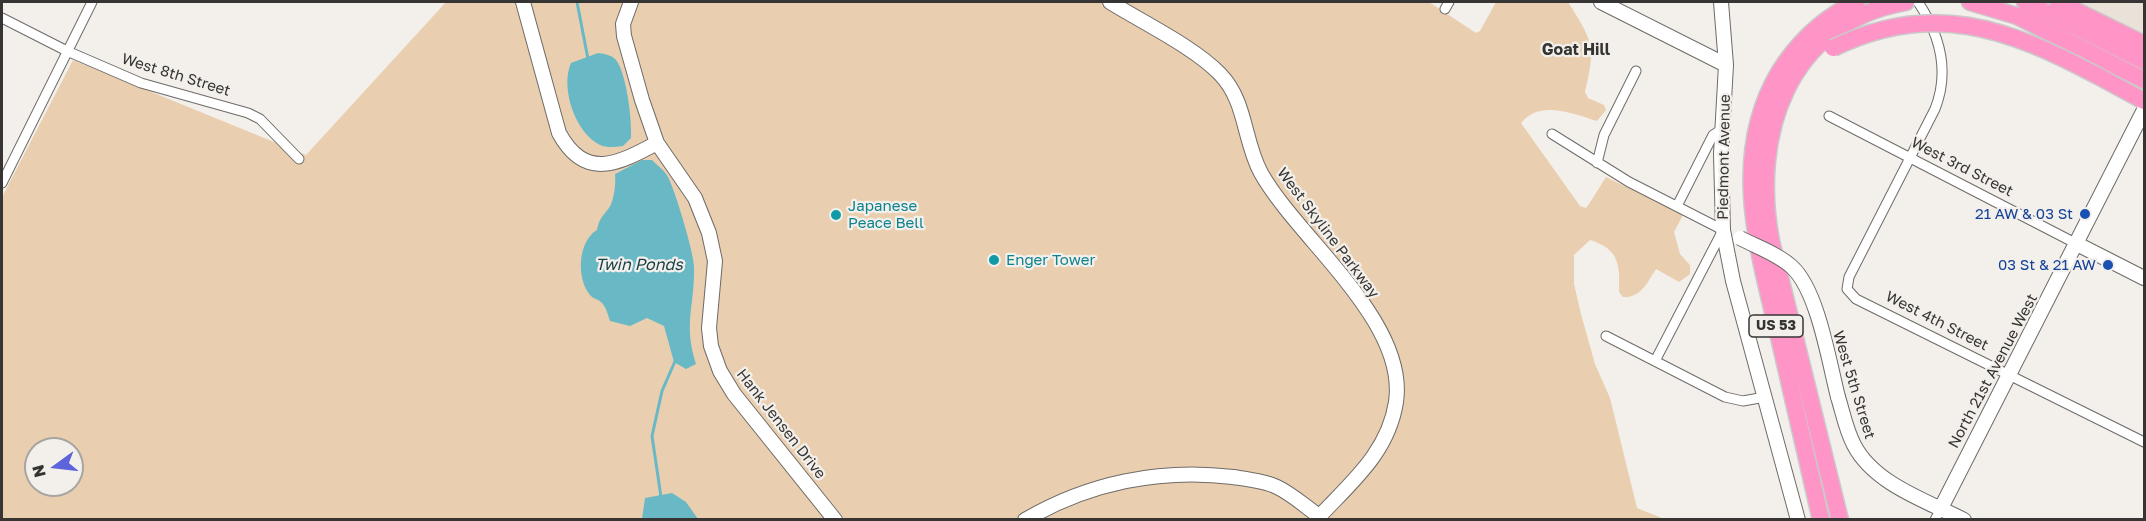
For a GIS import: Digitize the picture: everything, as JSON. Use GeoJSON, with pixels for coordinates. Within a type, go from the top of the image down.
{"type":"FeatureCollection","features":[{"type":"Feature","properties":{"kind":"highway"},"geometry":{"type":"LineString","coordinates":[[1824,33],[1840,2]]}},
{"type":"Feature","properties":{"kind":"highway"},"geometry":{"type":"LineString","coordinates":[[1824,33],[1857,2]]}},
{"type":"Feature","properties":{"kind":"highway"},"geometry":{"type":"LineString","coordinates":[[1824,33],[1858,17],[1906,2]]}},
{"type":"Feature","properties":{"kind":"highway"},"geometry":{"type":"LineString","coordinates":[[1970,2],[2017,16],[2145,80]]}},
{"type":"Feature","properties":{"kind":"highway"},"geometry":{"type":"LineString","coordinates":[[2025,2],[2145,61]]}},
{"type":"Feature","properties":{"kind":"highway"},"geometry":{"type":"LineString","coordinates":[[2058,2],[2079,6],[2139,31]]}},
{"type":"Feature","properties":{"kind":"highway"},"geometry":{"type":"LineString","coordinates":[[2079,6],[2145,44]]}},
{"type":"Feature","properties":{"kind":"highway"},"geometry":{"type":"LineString","coordinates":[[1762,134],[1761,99],[1779,64],[1800,37],[1942,19],[2014,34],[2145,101]]}},
{"type":"Feature","properties":{"kind":"highway","name":"US 53"},"geometry":{"type":"LineString","coordinates":[[1824,33],[1789,86],[1762,134],[1769,230],[1840,519]]}},
{"type":"Feature","properties":{"kind":"highway","name":"Piedmont Avenue"},"geometry":{"type":"LineString","coordinates":[[1762,134],[1750,180],[1758,244],[1821,519]]}},
{"type":"Feature","properties":{"kind":"street"},"geometry":{"type":"LineString","coordinates":[[2,183],[92,2]]}},
{"type":"Feature","properties":{"kind":"street"},"geometry":{"type":"LineString","coordinates":[[523,2],[559,133],[569,151],[589,163],[618,161],[657,143],[624,36],[625,18],[631,2]]}},
{"type":"Feature","properties":{"kind":"street","name":"West Skyline Parkway"},"geometry":{"type":"LineString","coordinates":[[1110,2],[1189,51],[1218,72],[1231,86],[1240,105],[1260,170],[1275,195],[1352,290],[1386,342],[1394,371],[1396,402],[1384,441],[1356,481],[1317,518]]}},
{"type":"Feature","properties":{"kind":"street"},"geometry":{"type":"LineString","coordinates":[[1601,2],[1726,65]]}},
{"type":"Feature","properties":{"kind":"street","name":"Piedmont Avenue"},"geometry":{"type":"LineString","coordinates":[[1721,2],[1726,65],[1722,129],[1723,230],[1733,281],[1798,519]]}},
{"type":"Feature","properties":{"kind":"street"},"geometry":{"type":"LineString","coordinates":[[1909,159],[1935,109],[1943,82],[1942,56],[1937,36],[1918,2]]}},
{"type":"Feature","properties":{"kind":"street","name":"West 8th Street"},"geometry":{"type":"LineString","coordinates":[[2,18],[66,51],[141,83],[248,112],[260,119],[299,159]]}},
{"type":"Feature","properties":{"kind":"street"},"geometry":{"type":"LineString","coordinates":[[1597,163],[1604,135],[1636,71]]}},
{"type":"Feature","properties":{"kind":"street","name":"North 21st Avenue West"},"geometry":{"type":"LineString","coordinates":[[1938,514],[2145,110]]}},
{"type":"Feature","properties":{"kind":"street","name":"West 3rd Street"},"geometry":{"type":"LineString","coordinates":[[1829,116],[2145,278]]}},
{"type":"Feature","properties":{"kind":"street"},"geometry":{"type":"LineString","coordinates":[[1677,206],[1713,135],[1722,129]]}},
{"type":"Feature","properties":{"kind":"street"},"geometry":{"type":"LineString","coordinates":[[1552,134],[1597,163],[1723,230],[1655,361]]}},
{"type":"Feature","properties":{"kind":"street","name":"Hank Jensen Drive"},"geometry":{"type":"LineString","coordinates":[[657,143],[695,198],[710,233],[715,261],[709,328],[711,346],[720,371],[734,394],[835,519]]}},
{"type":"Feature","properties":{"kind":"street","name":"West 4th Street"},"geometry":{"type":"LineString","coordinates":[[1909,159],[1849,277],[1847,289],[1856,299],[2145,442]]}},
{"type":"Feature","properties":{"kind":"street","name":"West 5th Street"},"geometry":{"type":"LineString","coordinates":[[1723,230],[1786,262],[1803,280],[1813,301],[1851,440],[1868,465],[1938,514],[1964,519]]}},
{"type":"Feature","properties":{"kind":"street"},"geometry":{"type":"LineString","coordinates":[[1606,336],[1731,399],[1747,401],[1765,397]]}},
{"type":"Feature","properties":{"kind":"street"},"geometry":{"type":"LineString","coordinates":[[1025,519],[1058,501],[1119,482],[1162,474],[1212,474],[1276,487],[1317,518]]}},
{"type":"Feature","properties":{"kind":"shaded area"},"geometry":{"type":"Polygon","coordinates":[[[446,2],[1429,2],[1476,33],[1480,31],[1496,2],[1568,2],[1583,26],[1590,45],[1591,64],[1585,92],[1588,98],[1604,105],[1606,110],[1597,121],[1568,112],[1547,110],[1529,116],[1521,123],[1580,206],[1586,208],[1606,177],[1683,215],[1674,232],[1680,254],[1690,265],[1690,274],[1679,282],[1656,269],[1639,292],[1623,297],[1619,292],[1616,259],[1607,248],[1590,240],[1574,255],[1574,284],[1581,314],[1595,364],[1610,398],[1637,508],[1664,519],[2,520],[2,197],[73,60],[306,155],[446,2]]]}},
{"type":"Feature","properties":{"kind":"shaded area"},"geometry":{"type":"Polygon","coordinates":[[[2070,2],[2144,2],[2144,37],[2070,2]]]}},
{"type":"Feature","properties":{"kind":"water"},"geometry":{"type":"Polygon","coordinates":[[[598,53],[614,58],[624,79],[630,111],[631,138],[623,146],[605,147],[591,139],[583,130],[572,109],[567,84],[571,63],[598,53]]]}},
{"type":"Feature","properties":{"kind":"water","name":"Twin Ponds"},"geometry":{"type":"Polygon","coordinates":[[[642,160],[652,160],[668,177],[691,249],[694,281],[690,337],[696,364],[686,369],[674,362],[664,326],[647,318],[630,326],[610,321],[601,302],[590,295],[586,288],[581,270],[586,242],[597,230],[611,205],[615,174],[642,160]]]}},
{"type":"Feature","properties":{"kind":"water"},"geometry":{"type":"Polygon","coordinates":[[[672,493],[686,502],[698,519],[642,519],[645,498],[672,493]]]}},
{"type":"Feature","properties":{"kind":"waterway"},"geometry":{"type":"LineString","coordinates":[[577,2],[588,59]]}},
{"type":"Feature","properties":{"kind":"waterway"},"geometry":{"type":"LineString","coordinates":[[661,497],[652,436],[662,391],[676,359]]}},
{"type":"Feature","properties":{"kind":"place","name":"21 AW & 03 St"},"geometry":{"type":"Point","coordinates":[2085,214]}},
{"type":"Feature","properties":{"kind":"place","name":"Japanese Peace Bell"},"geometry":{"type":"Point","coordinates":[836,215]}},
{"type":"Feature","properties":{"kind":"place","name":"Enger Tower"},"geometry":{"type":"Point","coordinates":[994,260]}},
{"type":"Feature","properties":{"kind":"place","name":"03 St & 21 AW"},"geometry":{"type":"Point","coordinates":[2108,265]}},
{"type":"Feature","properties":{"kind":"district","name":"Goat Hill"},"geometry":{"type":"Point","coordinates":[1576,50]}}]}
